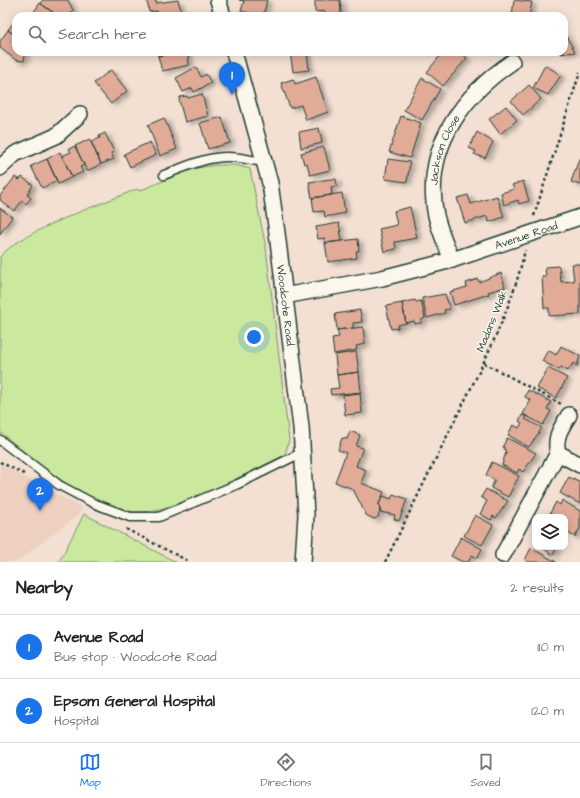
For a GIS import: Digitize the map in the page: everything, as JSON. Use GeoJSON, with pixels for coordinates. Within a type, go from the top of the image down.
{"type":"FeatureCollection","features":[{"type":"Feature","properties":{"kind":"street"},"geometry":{"type":"LineString","coordinates":[[218,0],[222,12]]}},
{"type":"Feature","properties":{"kind":"street","name":"Woodcote Road"},"geometry":{"type":"LineString","coordinates":[[235,56],[270,183],[277,233],[303,452],[306,515],[303,562]]}},
{"type":"Feature","properties":{"kind":"street","name":"Jackson Close"},"geometry":{"type":"LineString","coordinates":[[452,260],[440,226],[434,202],[434,177],[437,156],[445,134],[456,116],[490,77],[512,62]]}},
{"type":"Feature","properties":{"kind":"street"},"geometry":{"type":"LineString","coordinates":[[0,168],[15,154],[56,136],[80,114]]}},
{"type":"Feature","properties":{"kind":"street","name":"Avenue Road"},"geometry":{"type":"LineString","coordinates":[[284,296],[382,278],[452,260],[580,217]]}},
{"type":"Feature","properties":{"kind":"street"},"geometry":{"type":"LineString","coordinates":[[503,555],[558,453],[556,437],[569,415]]}},
{"type":"Feature","properties":{"kind":"street"},"geometry":{"type":"LineString","coordinates":[[558,453],[580,465]]}},
{"type":"Feature","properties":{"kind":"lane"},"geometry":{"type":"LineString","coordinates":[[164,175],[204,160],[231,157],[264,162]]}},
{"type":"Feature","properties":{"kind":"lane"},"geometry":{"type":"LineString","coordinates":[[0,440],[59,484],[93,503],[130,517],[159,517],[238,484],[303,452]]}},
{"type":"Feature","properties":{"kind":"path","name":"Madans Walk"},"geometry":{"type":"LineString","coordinates":[[385,562],[484,363],[512,295],[520,271],[528,235],[580,72]]}},
{"type":"Feature","properties":{"kind":"path"},"geometry":{"type":"LineString","coordinates":[[484,363],[563,406],[569,415]]}},
{"type":"Feature","properties":{"kind":"shaded area"},"geometry":{"type":"Polygon","coordinates":[[[0,464],[82,508],[78,515],[17,562],[0,562],[0,464]]]}},
{"type":"Feature","properties":{"kind":"green space"},"geometry":{"type":"Polygon","coordinates":[[[216,165],[236,165],[250,169],[266,248],[289,440],[285,455],[212,490],[171,506],[152,511],[136,512],[118,509],[100,503],[64,482],[0,432],[0,257],[10,247],[25,237],[64,218],[137,189],[139,191],[191,169],[216,165]]]}},
{"type":"Feature","properties":{"kind":"green space"},"geometry":{"type":"Polygon","coordinates":[[[84,514],[176,562],[59,562],[84,514]]]}},
{"type":"Feature","properties":{"kind":"building"},"geometry":{"type":"Polygon","coordinates":[[[43,0],[68,0],[73,10],[72,12],[52,12],[40,3],[43,0]]]}},
{"type":"Feature","properties":{"kind":"building"},"geometry":{"type":"Polygon","coordinates":[[[147,0],[156,0],[156,3],[178,0],[181,12],[157,11],[149,12],[147,0]]]}},
{"type":"Feature","properties":{"kind":"building"},"geometry":{"type":"Polygon","coordinates":[[[239,0],[267,0],[264,12],[241,11],[244,1],[239,0]]]}},
{"type":"Feature","properties":{"kind":"building"},"geometry":{"type":"Polygon","coordinates":[[[315,0],[340,0],[341,12],[315,12],[315,0]]]}},
{"type":"Feature","properties":{"kind":"building"},"geometry":{"type":"Polygon","coordinates":[[[514,0],[532,2],[530,12],[512,12],[514,0]]]}},
{"type":"Feature","properties":{"kind":"building"},"geometry":{"type":"Polygon","coordinates":[[[40,3],[52,12],[34,12],[40,3]]]}},
{"type":"Feature","properties":{"kind":"building"},"geometry":{"type":"Polygon","coordinates":[[[12,24],[12,33],[8,30],[12,24]]]}},
{"type":"Feature","properties":{"kind":"building"},"geometry":{"type":"Polygon","coordinates":[[[8,30],[12,33],[12,56],[25,56],[24,61],[16,60],[0,48],[0,41],[8,30]]]}},
{"type":"Feature","properties":{"kind":"building"},"geometry":{"type":"Polygon","coordinates":[[[568,39],[575,52],[568,53],[568,39]]]}},
{"type":"Feature","properties":{"kind":"building"},"geometry":{"type":"Polygon","coordinates":[[[158,56],[188,56],[189,65],[162,71],[158,56]]]}},
{"type":"Feature","properties":{"kind":"building"},"geometry":{"type":"Polygon","coordinates":[[[291,56],[307,56],[309,70],[293,72],[291,56]]]}},
{"type":"Feature","properties":{"kind":"building"},"geometry":{"type":"Polygon","coordinates":[[[440,56],[465,56],[467,58],[443,86],[427,72],[440,56]]]}},
{"type":"Feature","properties":{"kind":"building"},"geometry":{"type":"Polygon","coordinates":[[[545,65],[561,75],[548,95],[533,88],[545,65]]]}},
{"type":"Feature","properties":{"kind":"building"},"geometry":{"type":"Polygon","coordinates":[[[196,67],[201,77],[206,74],[211,83],[194,92],[192,88],[183,92],[176,78],[196,67]]]}},
{"type":"Feature","properties":{"kind":"building"},"geometry":{"type":"Polygon","coordinates":[[[111,70],[127,91],[111,104],[94,83],[111,70]]]}},
{"type":"Feature","properties":{"kind":"building"},"geometry":{"type":"Polygon","coordinates":[[[316,77],[328,112],[306,120],[301,105],[290,108],[281,83],[293,79],[295,84],[316,77]]]}},
{"type":"Feature","properties":{"kind":"building"},"geometry":{"type":"Polygon","coordinates":[[[422,78],[440,89],[422,120],[404,110],[422,78]]]}},
{"type":"Feature","properties":{"kind":"building"},"geometry":{"type":"Polygon","coordinates":[[[529,85],[541,99],[523,115],[511,101],[529,85]]]}},
{"type":"Feature","properties":{"kind":"building"},"geometry":{"type":"Polygon","coordinates":[[[202,94],[208,116],[185,122],[179,100],[180,97],[187,96],[188,98],[202,94]]]}},
{"type":"Feature","properties":{"kind":"building"},"geometry":{"type":"Polygon","coordinates":[[[506,106],[517,120],[500,134],[489,119],[506,106]]]}},
{"type":"Feature","properties":{"kind":"building"},"geometry":{"type":"Polygon","coordinates":[[[401,116],[421,123],[410,158],[389,152],[401,116]]]}},
{"type":"Feature","properties":{"kind":"building"},"geometry":{"type":"Polygon","coordinates":[[[222,117],[230,143],[208,149],[200,123],[222,117]]]}},
{"type":"Feature","properties":{"kind":"building"},"geometry":{"type":"Polygon","coordinates":[[[164,118],[177,149],[160,156],[148,125],[164,118]]]}},
{"type":"Feature","properties":{"kind":"building"},"geometry":{"type":"Polygon","coordinates":[[[319,128],[322,143],[301,148],[299,132],[319,128]]]}},
{"type":"Feature","properties":{"kind":"building"},"geometry":{"type":"Polygon","coordinates":[[[477,132],[493,142],[485,158],[474,154],[476,151],[469,148],[477,132]]]}},
{"type":"Feature","properties":{"kind":"building"},"geometry":{"type":"Polygon","coordinates":[[[105,133],[114,152],[111,153],[114,159],[101,164],[91,142],[100,138],[99,136],[105,133]]]}},
{"type":"Feature","properties":{"kind":"building"},"geometry":{"type":"Polygon","coordinates":[[[90,139],[101,164],[87,171],[75,146],[90,139]]]}},
{"type":"Feature","properties":{"kind":"building"},"geometry":{"type":"Polygon","coordinates":[[[150,142],[156,155],[130,167],[124,154],[150,142]]]}},
{"type":"Feature","properties":{"kind":"building"},"geometry":{"type":"Polygon","coordinates":[[[75,146],[84,165],[80,167],[83,172],[72,177],[62,156],[71,152],[69,149],[75,146]]]}},
{"type":"Feature","properties":{"kind":"building"},"geometry":{"type":"Polygon","coordinates":[[[324,147],[330,170],[310,175],[307,163],[304,164],[301,153],[324,147]]]}},
{"type":"Feature","properties":{"kind":"building"},"geometry":{"type":"Polygon","coordinates":[[[60,152],[72,177],[58,184],[47,159],[60,152]]]}},
{"type":"Feature","properties":{"kind":"building"},"geometry":{"type":"Polygon","coordinates":[[[47,159],[57,181],[42,188],[31,166],[47,159]]]}},
{"type":"Feature","properties":{"kind":"building"},"geometry":{"type":"Polygon","coordinates":[[[388,159],[410,162],[407,182],[385,179],[388,159]]]}},
{"type":"Feature","properties":{"kind":"building"},"geometry":{"type":"Polygon","coordinates":[[[580,159],[580,185],[571,182],[580,159]]]}},
{"type":"Feature","properties":{"kind":"building"},"geometry":{"type":"Polygon","coordinates":[[[15,177],[19,180],[22,177],[33,185],[27,195],[31,198],[26,204],[22,201],[14,211],[0,200],[0,196],[15,177]]]}},
{"type":"Feature","properties":{"kind":"building"},"geometry":{"type":"Polygon","coordinates":[[[336,179],[337,186],[331,187],[332,195],[312,198],[309,182],[336,179]]]}},
{"type":"Feature","properties":{"kind":"building"},"geometry":{"type":"Polygon","coordinates":[[[523,181],[529,201],[519,204],[518,200],[504,205],[501,193],[514,189],[512,185],[523,181]]]}},
{"type":"Feature","properties":{"kind":"building"},"geometry":{"type":"Polygon","coordinates":[[[342,193],[345,213],[325,217],[324,211],[314,212],[312,198],[342,193]]]}},
{"type":"Feature","properties":{"kind":"building"},"geometry":{"type":"Polygon","coordinates":[[[468,195],[471,204],[497,196],[504,217],[489,222],[487,216],[465,223],[457,198],[468,195]]]}},
{"type":"Feature","properties":{"kind":"building"},"geometry":{"type":"Polygon","coordinates":[[[410,207],[417,238],[395,242],[396,249],[384,252],[379,229],[397,225],[394,211],[410,207]]]}},
{"type":"Feature","properties":{"kind":"building"},"geometry":{"type":"Polygon","coordinates":[[[0,208],[12,217],[0,234],[0,208]]]}},
{"type":"Feature","properties":{"kind":"building"},"geometry":{"type":"Polygon","coordinates":[[[339,223],[342,241],[325,243],[325,238],[318,239],[316,227],[339,223]]]}},
{"type":"Feature","properties":{"kind":"building"},"geometry":{"type":"Polygon","coordinates":[[[358,239],[359,251],[356,251],[357,258],[328,262],[325,243],[358,239]]]}},
{"type":"Feature","properties":{"kind":"building"},"geometry":{"type":"Polygon","coordinates":[[[572,264],[580,264],[580,314],[549,316],[549,308],[544,308],[542,277],[546,277],[545,267],[559,266],[561,282],[574,281],[572,264]]]}},
{"type":"Feature","properties":{"kind":"building"},"geometry":{"type":"Polygon","coordinates":[[[501,273],[505,287],[488,292],[489,294],[454,305],[450,292],[467,287],[466,283],[478,279],[479,282],[501,273]]]}},
{"type":"Feature","properties":{"kind":"building"},"geometry":{"type":"Polygon","coordinates":[[[445,294],[450,309],[444,310],[445,313],[427,318],[422,298],[445,294]]]}},
{"type":"Feature","properties":{"kind":"building"},"geometry":{"type":"Polygon","coordinates":[[[415,300],[416,302],[421,301],[425,318],[421,320],[421,323],[415,324],[414,321],[406,323],[402,303],[415,300]]]}},
{"type":"Feature","properties":{"kind":"building"},"geometry":{"type":"Polygon","coordinates":[[[402,303],[406,323],[398,325],[398,328],[391,329],[386,306],[402,303]]]}},
{"type":"Feature","properties":{"kind":"building"},"geometry":{"type":"Polygon","coordinates":[[[360,310],[362,322],[353,323],[353,328],[337,330],[335,314],[360,310]]]}},
{"type":"Feature","properties":{"kind":"building"},"geometry":{"type":"Polygon","coordinates":[[[363,327],[365,344],[356,346],[357,350],[334,354],[332,338],[339,337],[337,330],[363,327]]]}},
{"type":"Feature","properties":{"kind":"building"},"geometry":{"type":"Polygon","coordinates":[[[561,346],[580,356],[577,366],[573,363],[568,371],[561,367],[559,370],[542,361],[548,350],[556,355],[561,346]]]}},
{"type":"Feature","properties":{"kind":"building"},"geometry":{"type":"Polygon","coordinates":[[[356,352],[359,372],[337,375],[335,355],[356,352]]]}},
{"type":"Feature","properties":{"kind":"building"},"geometry":{"type":"Polygon","coordinates":[[[548,368],[567,378],[556,398],[537,388],[548,368]]]}},
{"type":"Feature","properties":{"kind":"building"},"geometry":{"type":"Polygon","coordinates":[[[359,372],[361,392],[331,395],[330,389],[339,388],[337,375],[359,372]]]}},
{"type":"Feature","properties":{"kind":"building"},"geometry":{"type":"Polygon","coordinates":[[[528,390],[551,402],[547,409],[551,411],[543,425],[523,414],[531,400],[525,397],[528,390]]]}},
{"type":"Feature","properties":{"kind":"building"},"geometry":{"type":"Polygon","coordinates":[[[360,393],[362,413],[345,415],[343,395],[360,393]]]}},
{"type":"Feature","properties":{"kind":"building"},"geometry":{"type":"Polygon","coordinates":[[[522,415],[527,417],[525,419],[542,428],[529,447],[508,435],[513,425],[519,428],[522,423],[519,421],[522,415]]]}},
{"type":"Feature","properties":{"kind":"building"},"geometry":{"type":"Polygon","coordinates":[[[350,431],[360,435],[356,446],[363,448],[356,466],[366,470],[361,483],[384,492],[379,504],[381,508],[378,517],[374,519],[366,515],[353,489],[335,482],[346,453],[338,450],[342,438],[347,439],[350,431]]]}},
{"type":"Feature","properties":{"kind":"building"},"geometry":{"type":"Polygon","coordinates":[[[507,438],[536,453],[523,472],[519,469],[517,473],[502,465],[506,452],[503,446],[507,438]]]}},
{"type":"Feature","properties":{"kind":"building"},"geometry":{"type":"Polygon","coordinates":[[[492,462],[519,476],[508,497],[491,488],[495,480],[486,475],[492,462]]]}},
{"type":"Feature","properties":{"kind":"building"},"geometry":{"type":"Polygon","coordinates":[[[569,477],[580,483],[580,504],[560,493],[569,477]]]}},
{"type":"Feature","properties":{"kind":"building"},"geometry":{"type":"Polygon","coordinates":[[[486,489],[508,501],[496,518],[493,516],[491,520],[480,514],[487,501],[481,497],[486,489]]]}},
{"type":"Feature","properties":{"kind":"building"},"geometry":{"type":"Polygon","coordinates":[[[393,494],[407,499],[399,521],[394,519],[395,515],[380,512],[379,504],[383,496],[391,499],[393,494]]]}},
{"type":"Feature","properties":{"kind":"building"},"geometry":{"type":"Polygon","coordinates":[[[562,500],[580,511],[580,528],[575,537],[568,533],[568,514],[550,514],[556,502],[560,505],[562,500]]]}},
{"type":"Feature","properties":{"kind":"building"},"geometry":{"type":"Polygon","coordinates":[[[475,515],[493,525],[482,545],[464,536],[475,515]]]}},
{"type":"Feature","properties":{"kind":"building"},"geometry":{"type":"Polygon","coordinates":[[[461,537],[482,549],[477,558],[472,555],[468,562],[463,562],[451,556],[461,537]]]}},
{"type":"Feature","properties":{"kind":"building"},"geometry":{"type":"Polygon","coordinates":[[[531,548],[532,550],[556,562],[528,562],[525,560],[531,548]]]}},
{"type":"Feature","properties":{"kind":"building"},"geometry":{"type":"Polygon","coordinates":[[[546,550],[556,550],[553,555],[546,550]]]}},
{"type":"Feature","properties":{"kind":"place","name":"Avenue Road"},"geometry":{"type":"Point","coordinates":[232,95]}},
{"type":"Feature","properties":{"kind":"place","name":"Epsom General Hospital"},"geometry":{"type":"Point","coordinates":[40,511]}}]}
